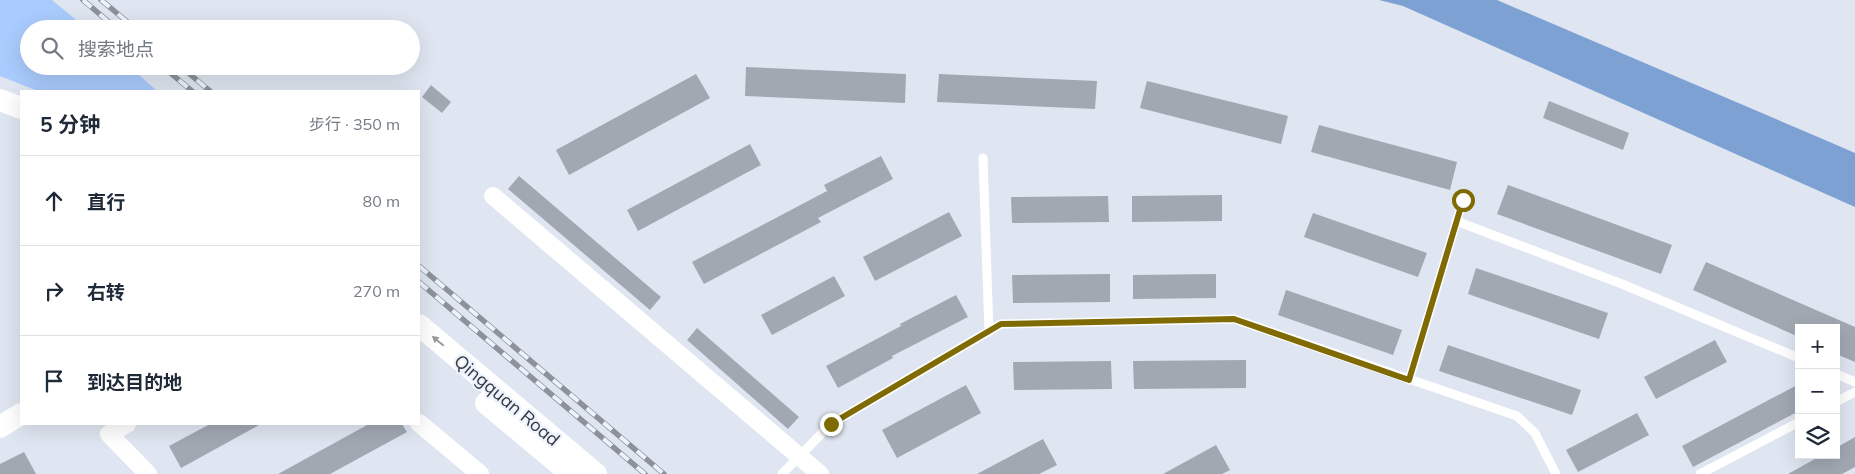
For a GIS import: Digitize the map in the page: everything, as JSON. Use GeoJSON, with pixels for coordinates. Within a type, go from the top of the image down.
{"type":"FeatureCollection","features":[{"type":"Feature","properties":{"kind":"street"},"geometry":{"type":"LineString","coordinates":[[0,100],[20,108]]}},
{"type":"Feature","properties":{"kind":"street"},"geometry":{"type":"LineString","coordinates":[[0,110],[20,118]]}},
{"type":"Feature","properties":{"kind":"street"},"geometry":{"type":"LineString","coordinates":[[493,196],[820,474]]}},
{"type":"Feature","properties":{"kind":"street","name":"Qingquan Road"},"geometry":{"type":"LineString","coordinates":[[420,326],[596,474]]}},
{"type":"Feature","properties":{"kind":"street","name":"Qingquan Road"},"geometry":{"type":"LineString","coordinates":[[420,347],[571,474]]}},
{"type":"Feature","properties":{"kind":"street"},"geometry":{"type":"LineString","coordinates":[[0,427],[20,415]]}},
{"type":"Feature","properties":{"kind":"street"},"geometry":{"type":"LineString","coordinates":[[125,425],[109,434],[148,474]]}},
{"type":"Feature","properties":{"kind":"street"},"geometry":{"type":"LineString","coordinates":[[420,425],[480,474]]}},
{"type":"Feature","properties":{"kind":"lane"},"geometry":{"type":"LineString","coordinates":[[983,158],[989,332]]}},
{"type":"Feature","properties":{"kind":"lane"},"geometry":{"type":"LineString","coordinates":[[1409,380],[1463,200]]}},
{"type":"Feature","properties":{"kind":"lane"},"geometry":{"type":"LineString","coordinates":[[1456,221],[1622,284],[1795,356]]}},
{"type":"Feature","properties":{"kind":"lane"},"geometry":{"type":"LineString","coordinates":[[782,474],[831,424],[1001,324],[1234,319],[1516,416],[1535,433],[1556,474]]}},
{"type":"Feature","properties":{"kind":"lane"},"geometry":{"type":"LineString","coordinates":[[1840,376],[1855,382]]}},
{"type":"Feature","properties":{"kind":"lane"},"geometry":{"type":"LineString","coordinates":[[1840,400],[1855,392]]}},
{"type":"Feature","properties":{"kind":"lane"},"geometry":{"type":"LineString","coordinates":[[1700,474],[1795,424]]}},
{"type":"Feature","properties":{"kind":"shaded area"},"geometry":{"type":"Polygon","coordinates":[[[0,0],[52,0],[76,20],[20,20],[20,75],[139,75],[156,90],[35,90],[0,76],[0,0]]]}},
{"type":"Feature","properties":{"kind":"shaded area"},"geometry":{"type":"Polygon","coordinates":[[[1379,0],[1497,0],[1855,153],[1855,207],[1403,6],[1379,0]]]}},
{"type":"Feature","properties":{"kind":"building"},"geometry":{"type":"Polygon","coordinates":[[[746,67],[906,74],[905,103],[745,96],[746,67]]]}},
{"type":"Feature","properties":{"kind":"building"},"geometry":{"type":"Polygon","coordinates":[[[696,74],[710,98],[569,175],[556,150],[696,74]]]}},
{"type":"Feature","properties":{"kind":"building"},"geometry":{"type":"Polygon","coordinates":[[[939,74],[1097,81],[1095,109],[937,102],[939,74]]]}},
{"type":"Feature","properties":{"kind":"building"},"geometry":{"type":"Polygon","coordinates":[[[1147,81],[1288,116],[1281,144],[1140,108],[1147,81]]]}},
{"type":"Feature","properties":{"kind":"building"},"geometry":{"type":"Polygon","coordinates":[[[431,85],[451,102],[442,113],[422,97],[431,85]]]}},
{"type":"Feature","properties":{"kind":"building"},"geometry":{"type":"Polygon","coordinates":[[[1549,101],[1629,133],[1623,150],[1543,118],[1549,101]]]}},
{"type":"Feature","properties":{"kind":"building"},"geometry":{"type":"Polygon","coordinates":[[[1319,125],[1457,162],[1450,190],[1311,152],[1319,125]]]}},
{"type":"Feature","properties":{"kind":"building"},"geometry":{"type":"Polygon","coordinates":[[[750,144],[761,165],[638,231],[627,210],[750,144]]]}},
{"type":"Feature","properties":{"kind":"building"},"geometry":{"type":"Polygon","coordinates":[[[881,156],[893,179],[818,218],[821,222],[704,284],[692,262],[827,191],[824,185],[881,156]]]}},
{"type":"Feature","properties":{"kind":"building"},"geometry":{"type":"Polygon","coordinates":[[[519,176],[661,297],[650,310],[508,189],[519,176]]]}},
{"type":"Feature","properties":{"kind":"building"},"geometry":{"type":"Polygon","coordinates":[[[1508,185],[1672,245],[1661,274],[1497,214],[1508,185]]]}},
{"type":"Feature","properties":{"kind":"building"},"geometry":{"type":"Polygon","coordinates":[[[1222,195],[1222,221],[1132,222],[1132,196],[1222,195]]]}},
{"type":"Feature","properties":{"kind":"building"},"geometry":{"type":"Polygon","coordinates":[[[1108,196],[1109,222],[1012,223],[1011,197],[1108,196]]]}},
{"type":"Feature","properties":{"kind":"building"},"geometry":{"type":"Polygon","coordinates":[[[949,212],[962,236],[875,281],[863,257],[949,212]]]}},
{"type":"Feature","properties":{"kind":"building"},"geometry":{"type":"Polygon","coordinates":[[[1313,213],[1427,253],[1418,277],[1304,237],[1313,213]]]}},
{"type":"Feature","properties":{"kind":"building"},"geometry":{"type":"Polygon","coordinates":[[[1706,262],[1855,327],[1855,362],[1840,356],[1840,324],[1795,324],[1795,335],[1693,290],[1706,262]]]}},
{"type":"Feature","properties":{"kind":"building"},"geometry":{"type":"Polygon","coordinates":[[[1476,268],[1608,313],[1599,339],[1468,294],[1476,268]]]}},
{"type":"Feature","properties":{"kind":"building"},"geometry":{"type":"Polygon","coordinates":[[[1110,274],[1110,302],[1013,303],[1012,275],[1110,274]]]}},
{"type":"Feature","properties":{"kind":"building"},"geometry":{"type":"Polygon","coordinates":[[[1216,274],[1216,298],[1133,299],[1133,275],[1216,274]]]}},
{"type":"Feature","properties":{"kind":"building"},"geometry":{"type":"Polygon","coordinates":[[[834,276],[845,296],[772,335],[761,315],[834,276]]]}},
{"type":"Feature","properties":{"kind":"building"},"geometry":{"type":"Polygon","coordinates":[[[1286,290],[1402,330],[1393,355],[1278,315],[1286,290]]]}},
{"type":"Feature","properties":{"kind":"building"},"geometry":{"type":"Polygon","coordinates":[[[956,295],[968,317],[892,356],[893,358],[838,388],[826,366],[956,295]]]}},
{"type":"Feature","properties":{"kind":"building"},"geometry":{"type":"Polygon","coordinates":[[[697,328],[799,417],[788,429],[687,340],[697,328]]]}},
{"type":"Feature","properties":{"kind":"building"},"geometry":{"type":"Polygon","coordinates":[[[1715,340],[1727,362],[1656,399],[1644,377],[1715,340]]]}},
{"type":"Feature","properties":{"kind":"building"},"geometry":{"type":"Polygon","coordinates":[[[1448,345],[1581,390],[1572,415],[1439,371],[1448,345]]]}},
{"type":"Feature","properties":{"kind":"building"},"geometry":{"type":"Polygon","coordinates":[[[1246,360],[1246,388],[1134,389],[1133,361],[1246,360]]]}},
{"type":"Feature","properties":{"kind":"building"},"geometry":{"type":"Polygon","coordinates":[[[1111,361],[1112,389],[1014,390],[1013,362],[1111,361]]]}},
{"type":"Feature","properties":{"kind":"building"},"geometry":{"type":"Polygon","coordinates":[[[966,385],[981,413],[897,458],[882,430],[966,385]]]}},
{"type":"Feature","properties":{"kind":"building"},"geometry":{"type":"Polygon","coordinates":[[[1795,386],[1795,413],[1693,467],[1682,446],[1795,386]]]}},
{"type":"Feature","properties":{"kind":"building"},"geometry":{"type":"Polygon","coordinates":[[[1637,413],[1649,435],[1578,472],[1566,450],[1637,413]]]}},
{"type":"Feature","properties":{"kind":"building"},"geometry":{"type":"Polygon","coordinates":[[[208,425],[259,425],[181,468],[169,446],[208,425]]]}},
{"type":"Feature","properties":{"kind":"building"},"geometry":{"type":"Polygon","coordinates":[[[367,425],[403,425],[407,432],[330,474],[278,474],[367,425]]]}},
{"type":"Feature","properties":{"kind":"building"},"geometry":{"type":"Polygon","coordinates":[[[1855,437],[1855,467],[1842,474],[1788,474],[1815,459],[1840,459],[1840,446],[1855,437]]]}},
{"type":"Feature","properties":{"kind":"building"},"geometry":{"type":"Polygon","coordinates":[[[1043,439],[1057,465],[1039,474],[977,474],[1043,439]]]}},
{"type":"Feature","properties":{"kind":"building"},"geometry":{"type":"Polygon","coordinates":[[[1216,445],[1230,470],[1222,474],[1163,474],[1216,445]]]}},
{"type":"Feature","properties":{"kind":"building"},"geometry":{"type":"Polygon","coordinates":[[[24,452],[36,474],[0,474],[0,464],[24,452]]]}},
{"type":"Feature","properties":{"kind":"railway"},"geometry":{"type":"LineString","coordinates":[[83,0],[106,20]]}},
{"type":"Feature","properties":{"kind":"railway"},"geometry":{"type":"LineString","coordinates":[[101,0],[125,20]]}},
{"type":"Feature","properties":{"kind":"railway"},"geometry":{"type":"LineString","coordinates":[[173,75],[191,90]]}},
{"type":"Feature","properties":{"kind":"railway"},"geometry":{"type":"LineString","coordinates":[[191,75],[209,90]]}},
{"type":"Feature","properties":{"kind":"railway"},"geometry":{"type":"LineString","coordinates":[[420,267],[664,474]]}},
{"type":"Feature","properties":{"kind":"railway"},"geometry":{"type":"LineString","coordinates":[[420,283],[645,474]]}},
{"type":"Feature","properties":{"kind":"route"},"geometry":{"type":"LineString","coordinates":[[831,424],[1001,324],[1234,319],[1409,380],[1463,200]]}}]}
